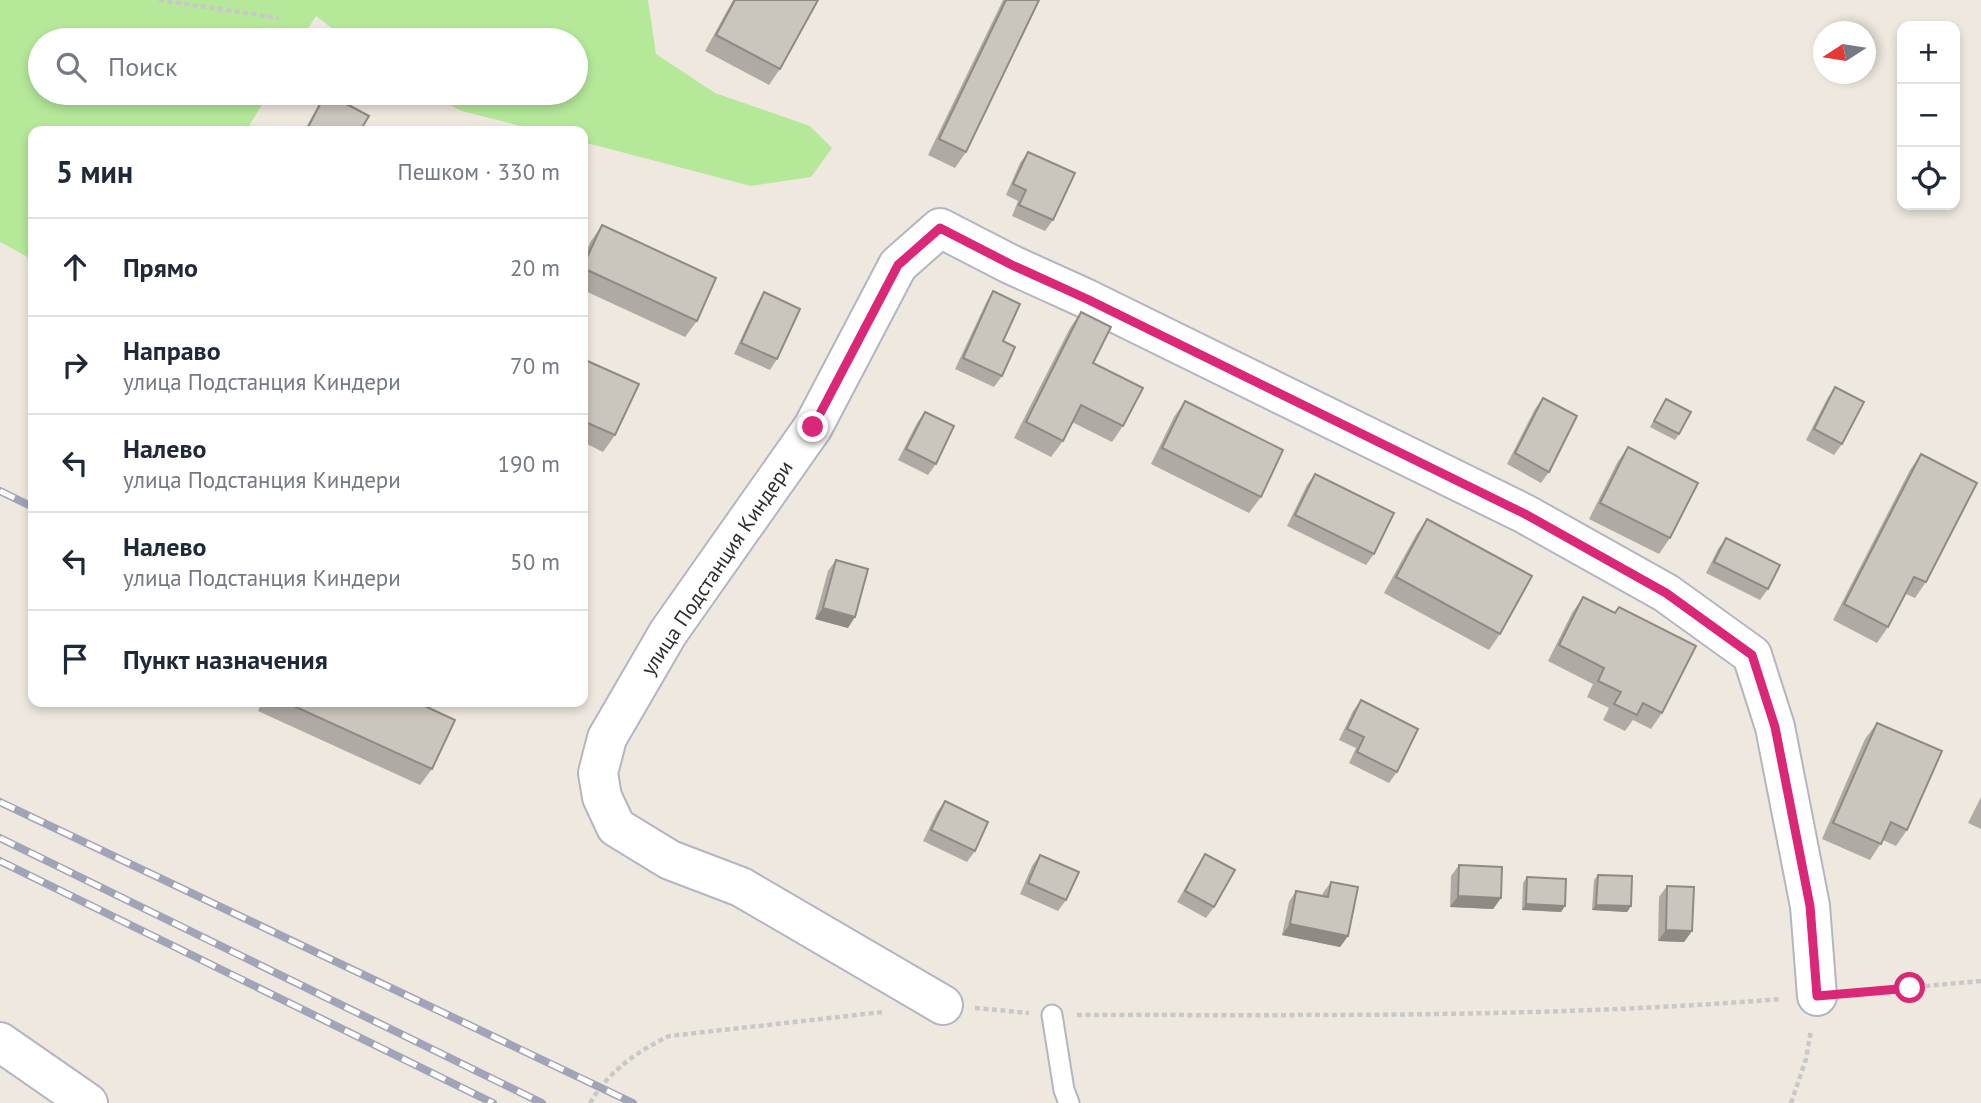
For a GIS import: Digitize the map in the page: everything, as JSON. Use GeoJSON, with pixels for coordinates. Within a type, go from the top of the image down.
{"type":"FeatureCollection","features":[{"type":"Feature","properties":{"kind":"street","name":"улица Подстанция Киндери"},"geometry":{"type":"LineString","coordinates":[[943,1005],[741,887],[670,860],[616,827],[602,797],[598,773],[607,738],[662,644],[813,427],[898,265],[940,228],[1525,514],[1666,593],[1752,655],[1775,727],[1810,906],[1817,996]]}},
{"type":"Feature","properties":{"kind":"street"},"geometry":{"type":"LineString","coordinates":[[0,1042],[88,1103]]}},
{"type":"Feature","properties":{"kind":"lane"},"geometry":{"type":"LineString","coordinates":[[1052,1015],[1064,1090],[1069,1103]]}},
{"type":"Feature","properties":{"kind":"path"},"geometry":{"type":"LineString","coordinates":[[159,0],[279,18]]}},
{"type":"Feature","properties":{"kind":"path"},"geometry":{"type":"LineString","coordinates":[[943,1005],[1052,1015],[1325,1015],[1652,1009],[1981,982]]}},
{"type":"Feature","properties":{"kind":"path"},"geometry":{"type":"LineString","coordinates":[[1791,1103],[1806,1059],[1817,996]]}},
{"type":"Feature","properties":{"kind":"path"},"geometry":{"type":"LineString","coordinates":[[590,1103],[599,1088],[619,1066],[644,1048],[669,1036],[888,1011]]}},
{"type":"Feature","properties":{"kind":"green space"},"geometry":{"type":"Polygon","coordinates":[[[0,0],[648,0],[656,54],[715,93],[810,126],[832,148],[811,177],[751,186],[588,143],[588,126],[520,126],[462,111],[450,105],[588,105],[588,28],[332,28],[316,16],[308,28],[28,28],[28,105],[262,105],[249,126],[28,126],[28,257],[0,242],[0,0]]]}},
{"type":"Feature","properties":{"kind":"building"},"geometry":{"type":"Polygon","coordinates":[[[735,0],[818,0],[780,69],[716,35],[735,0]]]}},
{"type":"Feature","properties":{"kind":"building"},"geometry":{"type":"Polygon","coordinates":[[[1006,0],[1039,0],[966,152],[939,139],[1006,0]]]}},
{"type":"Feature","properties":{"kind":"building"},"geometry":{"type":"Polygon","coordinates":[[[320,105],[348,105],[369,116],[363,126],[309,126],[320,105]]]}},
{"type":"Feature","properties":{"kind":"building"},"geometry":{"type":"Polygon","coordinates":[[[1028,152],[1075,173],[1053,220],[1019,205],[1026,190],[1013,184],[1028,152]]]}},
{"type":"Feature","properties":{"kind":"building"},"geometry":{"type":"Polygon","coordinates":[[[602,225],[716,278],[697,321],[588,270],[588,255],[602,225]]]}},
{"type":"Feature","properties":{"kind":"building"},"geometry":{"type":"Polygon","coordinates":[[[993,291],[1020,304],[1003,341],[1015,347],[1002,376],[963,358],[993,291]]]}},
{"type":"Feature","properties":{"kind":"building"},"geometry":{"type":"Polygon","coordinates":[[[764,292],[800,309],[777,359],[741,343],[764,292]]]}},
{"type":"Feature","properties":{"kind":"building"},"geometry":{"type":"Polygon","coordinates":[[[1081,312],[1111,327],[1093,363],[1143,388],[1123,426],[1081,405],[1063,441],[1026,422],[1081,312]]]}},
{"type":"Feature","properties":{"kind":"building"},"geometry":{"type":"Polygon","coordinates":[[[588,361],[639,384],[615,435],[588,423],[588,361]]]}},
{"type":"Feature","properties":{"kind":"building"},"geometry":{"type":"Polygon","coordinates":[[[1835,387],[1864,402],[1842,444],[1814,429],[1835,387]]]}},
{"type":"Feature","properties":{"kind":"building"},"geometry":{"type":"Polygon","coordinates":[[[1543,398],[1577,416],[1549,472],[1515,453],[1543,398]]]}},
{"type":"Feature","properties":{"kind":"building"},"geometry":{"type":"Polygon","coordinates":[[[1666,399],[1691,412],[1679,434],[1654,421],[1666,399]]]}},
{"type":"Feature","properties":{"kind":"building"},"geometry":{"type":"Polygon","coordinates":[[[1185,401],[1283,450],[1261,497],[1162,448],[1185,401]]]}},
{"type":"Feature","properties":{"kind":"building"},"geometry":{"type":"Polygon","coordinates":[[[925,412],[954,426],[936,464],[906,449],[925,412]]]}},
{"type":"Feature","properties":{"kind":"building"},"geometry":{"type":"Polygon","coordinates":[[[1628,447],[1698,483],[1670,538],[1600,503],[1628,447]]]}},
{"type":"Feature","properties":{"kind":"building"},"geometry":{"type":"Polygon","coordinates":[[[1921,454],[1977,483],[1926,582],[1914,577],[1888,627],[1844,604],[1921,454]]]}},
{"type":"Feature","properties":{"kind":"building"},"geometry":{"type":"Polygon","coordinates":[[[1315,474],[1394,513],[1374,554],[1295,515],[1315,474]]]}},
{"type":"Feature","properties":{"kind":"building"},"geometry":{"type":"Polygon","coordinates":[[[1427,519],[1532,576],[1500,634],[1396,577],[1427,519]]]}},
{"type":"Feature","properties":{"kind":"building"},"geometry":{"type":"Polygon","coordinates":[[[1726,538],[1780,565],[1768,589],[1714,562],[1726,538]]]}},
{"type":"Feature","properties":{"kind":"building"},"geometry":{"type":"Polygon","coordinates":[[[836,560],[868,569],[855,617],[823,608],[836,560]]]}},
{"type":"Feature","properties":{"kind":"building"},"geometry":{"type":"Polygon","coordinates":[[[1583,597],[1615,613],[1619,607],[1696,646],[1662,713],[1643,703],[1637,715],[1614,704],[1621,692],[1598,681],[1604,668],[1559,645],[1583,597]]]}},
{"type":"Feature","properties":{"kind":"building"},"geometry":{"type":"Polygon","coordinates":[[[1361,700],[1418,729],[1397,772],[1357,752],[1364,737],[1347,729],[1361,700]]]}},
{"type":"Feature","properties":{"kind":"building"},"geometry":{"type":"Polygon","coordinates":[[[296,707],[427,707],[455,720],[432,769],[296,707]]]}},
{"type":"Feature","properties":{"kind":"building"},"geometry":{"type":"Polygon","coordinates":[[[1877,723],[1942,751],[1907,830],[1891,822],[1881,844],[1833,823],[1877,723]]]}},
{"type":"Feature","properties":{"kind":"building"},"geometry":{"type":"Polygon","coordinates":[[[945,801],[988,822],[975,851],[931,830],[945,801]]]}},
{"type":"Feature","properties":{"kind":"building"},"geometry":{"type":"Polygon","coordinates":[[[1205,854],[1235,870],[1214,907],[1185,891],[1205,854]]]}},
{"type":"Feature","properties":{"kind":"building"},"geometry":{"type":"Polygon","coordinates":[[[1040,855],[1079,872],[1066,900],[1028,883],[1040,855]]]}},
{"type":"Feature","properties":{"kind":"building"},"geometry":{"type":"Polygon","coordinates":[[[1459,865],[1502,867],[1501,898],[1458,896],[1459,865]]]}},
{"type":"Feature","properties":{"kind":"building"},"geometry":{"type":"Polygon","coordinates":[[[1598,875],[1632,876],[1631,906],[1596,905],[1598,875]]]}},
{"type":"Feature","properties":{"kind":"building"},"geometry":{"type":"Polygon","coordinates":[[[1527,877],[1566,879],[1565,906],[1526,904],[1527,877]]]}},
{"type":"Feature","properties":{"kind":"building"},"geometry":{"type":"Polygon","coordinates":[[[1331,882],[1358,887],[1348,936],[1290,924],[1296,891],[1328,897],[1331,882]]]}},
{"type":"Feature","properties":{"kind":"building"},"geometry":{"type":"Polygon","coordinates":[[[1667,886],[1694,887],[1692,931],[1666,930],[1667,886]]]}},
{"type":"Feature","properties":{"kind":"railway"},"geometry":{"type":"LineString","coordinates":[[0,491],[28,505]]}},
{"type":"Feature","properties":{"kind":"railway"},"geometry":{"type":"LineString","coordinates":[[0,802],[633,1103]]}},
{"type":"Feature","properties":{"kind":"railway"},"geometry":{"type":"LineString","coordinates":[[0,838],[542,1103]]}},
{"type":"Feature","properties":{"kind":"railway"},"geometry":{"type":"LineString","coordinates":[[0,861],[493,1103]]}},
{"type":"Feature","properties":{"kind":"route"},"geometry":{"type":"LineString","coordinates":[[813,427],[898,265],[940,228],[1525,514],[1666,593],[1752,655],[1775,727],[1810,906],[1817,996],[1910,988]]}}]}
